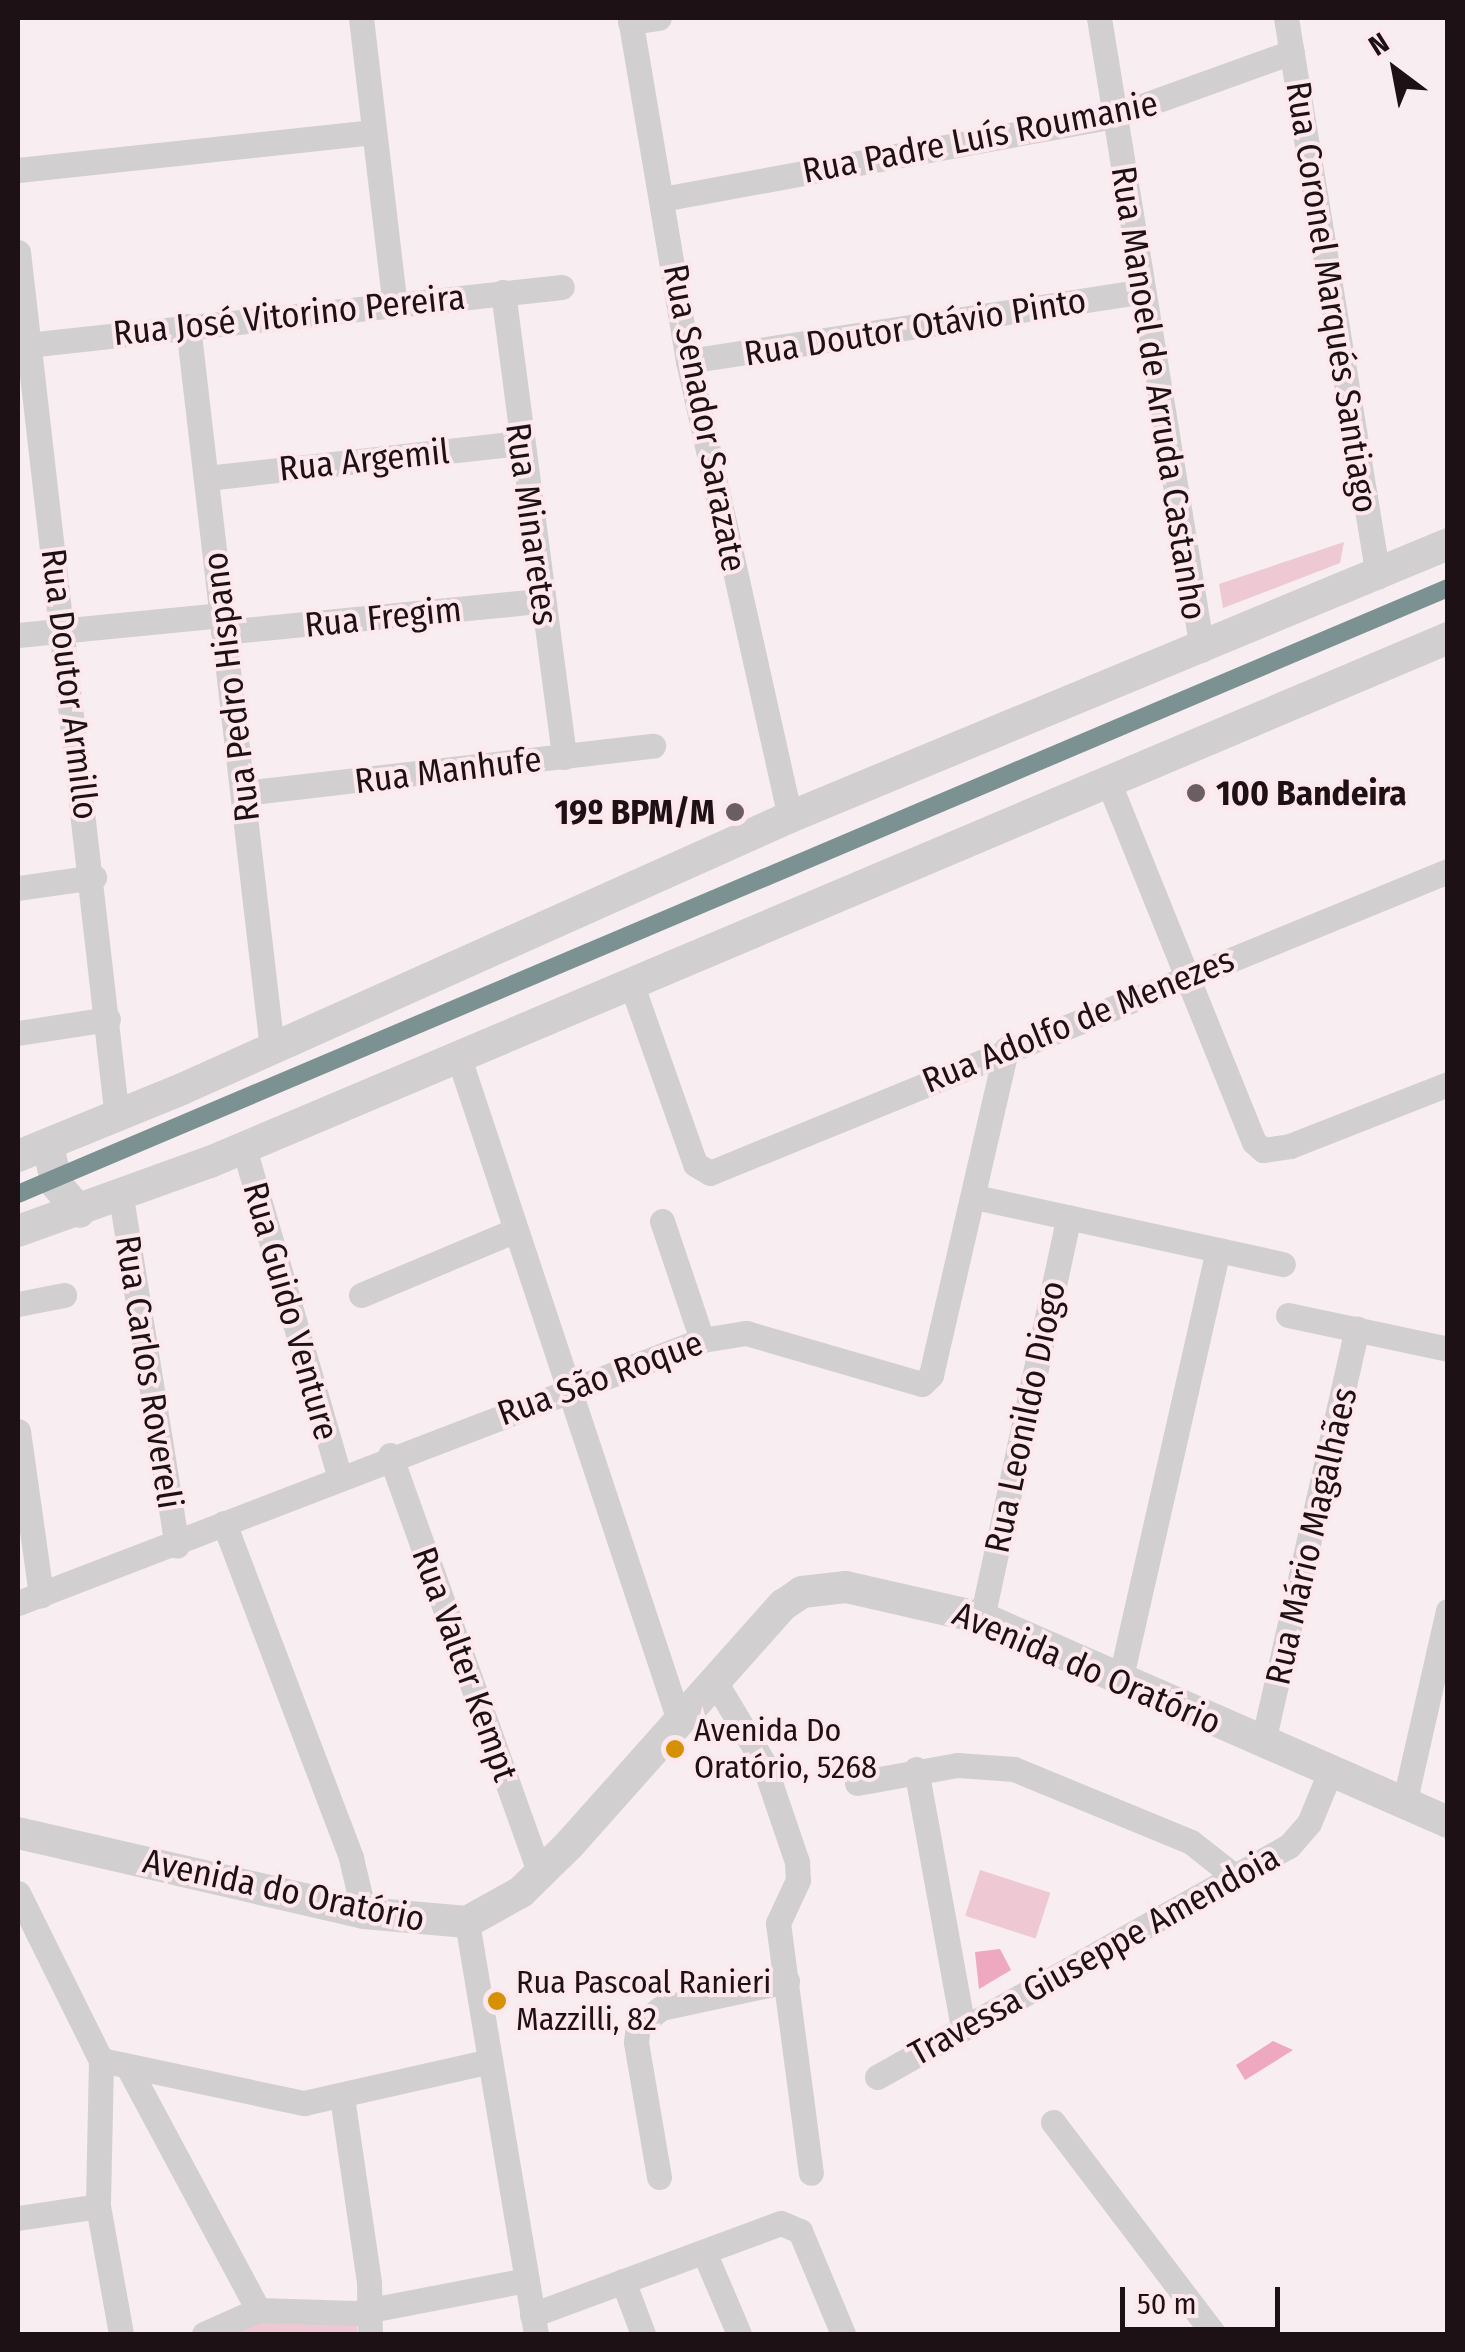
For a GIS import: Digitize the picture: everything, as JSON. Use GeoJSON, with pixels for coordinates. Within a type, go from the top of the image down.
{"type":"FeatureCollection","features":[{"type":"Feature","properties":{"kind":"main road"},"geometry":{"type":"LineString","coordinates":[[80,1212],[33,1151],[117,1118],[790,817],[1202,650],[1448,544]]}},
{"type":"Feature","properties":{"kind":"main road"},"geometry":{"type":"LineString","coordinates":[[18,1231],[121,1197],[244,1148],[630,980],[1448,638]]}},
{"type":"Feature","properties":{"kind":"main road","name":"Avenida do Oratório"},"geometry":{"type":"LineString","coordinates":[[18,1834],[364,1913],[467,1922],[521,1892],[714,1680],[802,1592],[846,1588],[982,1618],[1120,1682],[1448,1822]]}},
{"type":"Feature","properties":{"kind":"street"},"geometry":{"type":"LineString","coordinates":[[361,18],[371,132],[394,301]]}},
{"type":"Feature","properties":{"kind":"street"},"geometry":{"type":"LineString","coordinates":[[630,20],[658,18]]}},
{"type":"Feature","properties":{"kind":"street","name":"Rua Manoel de Arruda Castanho"},"geometry":{"type":"LineString","coordinates":[[1099,18],[1202,650]]}},
{"type":"Feature","properties":{"kind":"street","name":"Rua Coronel Marqués Santiago"},"geometry":{"type":"LineString","coordinates":[[1286,18],[1378,576]]}},
{"type":"Feature","properties":{"kind":"street","name":"Rua Senador Sarazate"},"geometry":{"type":"LineString","coordinates":[[630,20],[688,361],[790,817]]}},
{"type":"Feature","properties":{"kind":"street","name":"Rua Padre Luís Roumanie"},"geometry":{"type":"LineString","coordinates":[[662,199],[1114,116],[1292,52]]}},
{"type":"Feature","properties":{"kind":"street"},"geometry":{"type":"LineString","coordinates":[[18,170],[371,132]]}},
{"type":"Feature","properties":{"kind":"street","name":"Rua Doutor Armillo"},"geometry":{"type":"LineString","coordinates":[[18,252],[23,346],[94,877],[117,1118]]}},
{"type":"Feature","properties":{"kind":"street","name":"Rua José Vitorino Pereira"},"geometry":{"type":"LineString","coordinates":[[23,346],[394,301],[562,287]]}},
{"type":"Feature","properties":{"kind":"street","name":"Rua Minaretes"},"geometry":{"type":"LineString","coordinates":[[503,292],[564,757]]}},
{"type":"Feature","properties":{"kind":"street","name":"Rua Doutor Otávio Pinto"},"geometry":{"type":"LineString","coordinates":[[688,361],[1141,292]]}},
{"type":"Feature","properties":{"kind":"street","name":"Rua Pedro Hispano"},"geometry":{"type":"LineString","coordinates":[[188,326],[272,1049]]}},
{"type":"Feature","properties":{"kind":"street","name":"Rua Argemil"},"geometry":{"type":"LineString","coordinates":[[207,478],[521,443]]}},
{"type":"Feature","properties":{"kind":"street","name":"Rua Fregim"},"geometry":{"type":"LineString","coordinates":[[18,636],[542,601]]}},
{"type":"Feature","properties":{"kind":"street","name":"Rua Manhufe"},"geometry":{"type":"LineString","coordinates":[[244,794],[652,746]]}},
{"type":"Feature","properties":{"kind":"street"},"geometry":{"type":"LineString","coordinates":[[1108,781],[1248,1131],[1264,1150],[1290,1146],[1448,1084]]}},
{"type":"Feature","properties":{"kind":"street","name":"Rua Adolfo de Menezes"},"geometry":{"type":"LineString","coordinates":[[630,980],[695,1164],[710,1172],[1006,1048],[1448,871]]}},
{"type":"Feature","properties":{"kind":"street"},"geometry":{"type":"LineString","coordinates":[[18,888],[94,877]]}},
{"type":"Feature","properties":{"kind":"street"},"geometry":{"type":"LineString","coordinates":[[18,1033],[108,1019]]}},
{"type":"Feature","properties":{"kind":"street","name":"Rua São Roque"},"geometry":{"type":"LineString","coordinates":[[29,1599],[177,1546],[338,1475],[702,1340],[746,1333],[922,1384],[930,1375],[975,1197],[1006,1048]]}},
{"type":"Feature","properties":{"kind":"street"},"geometry":{"type":"LineString","coordinates":[[458,1054],[680,1720]]}},
{"type":"Feature","properties":{"kind":"street","name":"Rua Guido Venture"},"geometry":{"type":"LineString","coordinates":[[244,1148],[338,1475]]}},
{"type":"Feature","properties":{"kind":"street","name":"Rua Carlos Rovereli"},"geometry":{"type":"LineString","coordinates":[[121,1197],[177,1546]]}},
{"type":"Feature","properties":{"kind":"street"},"geometry":{"type":"LineString","coordinates":[[975,1197],[1283,1264]]}},
{"type":"Feature","properties":{"kind":"street","name":"Rua Leonildo Diogo"},"geometry":{"type":"LineString","coordinates":[[982,1618],[1069,1217]]}},
{"type":"Feature","properties":{"kind":"street"},"geometry":{"type":"LineString","coordinates":[[662,1221],[702,1340]]}},
{"type":"Feature","properties":{"kind":"street"},"geometry":{"type":"LineString","coordinates":[[361,1295],[516,1230]]}},
{"type":"Feature","properties":{"kind":"street"},"geometry":{"type":"LineString","coordinates":[[1120,1682],[1218,1250]]}},
{"type":"Feature","properties":{"kind":"street"},"geometry":{"type":"LineString","coordinates":[[18,1304],[64,1296]]}},
{"type":"Feature","properties":{"kind":"street"},"geometry":{"type":"LineString","coordinates":[[1288,1315],[1448,1349]]}},
{"type":"Feature","properties":{"kind":"street","name":"Rua Mário Magalhães"},"geometry":{"type":"LineString","coordinates":[[1262,1742],[1357,1329]]}},
{"type":"Feature","properties":{"kind":"street"},"geometry":{"type":"LineString","coordinates":[[18,1431],[29,1599]]}},
{"type":"Feature","properties":{"kind":"street","name":"Rua Valter Kempt"},"geometry":{"type":"LineString","coordinates":[[390,1455],[540,1873]]}},
{"type":"Feature","properties":{"kind":"street"},"geometry":{"type":"LineString","coordinates":[[224,1523],[351,1858],[364,1913]]}},
{"type":"Feature","properties":{"kind":"street"},"geometry":{"type":"LineString","coordinates":[[1404,1804],[1448,1611]]}},
{"type":"Feature","properties":{"kind":"street"},"geometry":{"type":"LineString","coordinates":[[714,1680],[763,1762],[797,1862],[798,1880],[778,1922],[811,2173]]}},
{"type":"Feature","properties":{"kind":"street"},"geometry":{"type":"LineString","coordinates":[[857,1783],[916,1769],[1014,1769],[1191,1842],[1234,1876]]}},
{"type":"Feature","properties":{"kind":"street"},"geometry":{"type":"LineString","coordinates":[[916,1769],[963,2027]]}},
{"type":"Feature","properties":{"kind":"street","name":"Travessa Giuseppe Amendoia"},"geometry":{"type":"LineString","coordinates":[[878,2077],[1302,1835],[1330,1772]]}},
{"type":"Feature","properties":{"kind":"street"},"geometry":{"type":"LineString","coordinates":[[18,1893],[101,2060],[98,2206],[120,2334]]}},
{"type":"Feature","properties":{"kind":"street"},"geometry":{"type":"LineString","coordinates":[[467,1922],[534,2325],[623,2281],[792,2224],[843,2334]]}},
{"type":"Feature","properties":{"kind":"street"},"geometry":{"type":"LineString","coordinates":[[659,2177],[636,2042],[638,2026],[661,2008],[787,1981]]}},
{"type":"Feature","properties":{"kind":"street"},"geometry":{"type":"LineString","coordinates":[[101,2060],[304,2103],[490,2061]]}},
{"type":"Feature","properties":{"kind":"street"},"geometry":{"type":"LineString","coordinates":[[129,2068],[258,2310]]}},
{"type":"Feature","properties":{"kind":"street"},"geometry":{"type":"LineString","coordinates":[[342,2097],[370,2322]]}},
{"type":"Feature","properties":{"kind":"street"},"geometry":{"type":"LineString","coordinates":[[1053,2122],[1214,2334]]}},
{"type":"Feature","properties":{"kind":"street"},"geometry":{"type":"LineString","coordinates":[[18,2218],[98,2206]]}},
{"type":"Feature","properties":{"kind":"street"},"geometry":{"type":"LineString","coordinates":[[704,2252],[738,2334]]}},
{"type":"Feature","properties":{"kind":"street"},"geometry":{"type":"LineString","coordinates":[[204,2334],[258,2310],[370,2322],[526,2280]]}},
{"type":"Feature","properties":{"kind":"street"},"geometry":{"type":"LineString","coordinates":[[623,2281],[643,2334]]}},
{"type":"Feature","properties":{"kind":"shaded area"},"geometry":{"type":"Polygon","coordinates":[[[1344,542],[1340,563],[1223,608],[1219,584],[1344,542]]]}},
{"type":"Feature","properties":{"kind":"shaded area"},"geometry":{"type":"Polygon","coordinates":[[[980,1870],[1050,1893],[1036,1939],[965,1916],[980,1870]]]}},
{"type":"Feature","properties":{"kind":"shaded area"},"geometry":{"type":"Polygon","coordinates":[[[1000,1949],[1011,1970],[979,1989],[975,1952],[1000,1949]]]}},
{"type":"Feature","properties":{"kind":"shaded area"},"geometry":{"type":"Polygon","coordinates":[[[1273,2041],[1293,2050],[1245,2080],[1236,2065],[1273,2041]]]}},
{"type":"Feature","properties":{"kind":"shaded area"},"geometry":{"type":"Polygon","coordinates":[[[355,2313],[358,2334],[204,2334],[232,2320],[355,2313]]]}},
{"type":"Feature","properties":{"kind":"transit line"},"geometry":{"type":"LineString","coordinates":[[18,1194],[1448,588]]}},
{"type":"Feature","properties":{"kind":"place","name":"100 Bandeira"},"geometry":{"type":"Point","coordinates":[1196,793]}},
{"type":"Feature","properties":{"kind":"place","name":"19º BPM/M"},"geometry":{"type":"Point","coordinates":[735,812]}},
{"type":"Feature","properties":{"kind":"place","name":"Avenida Do Oratório, 5268"},"geometry":{"type":"Point","coordinates":[675,1749]}},
{"type":"Feature","properties":{"kind":"place","name":"Rua Pascoal Ranieri Mazzilli, 82"},"geometry":{"type":"Point","coordinates":[497,2001]}}]}
